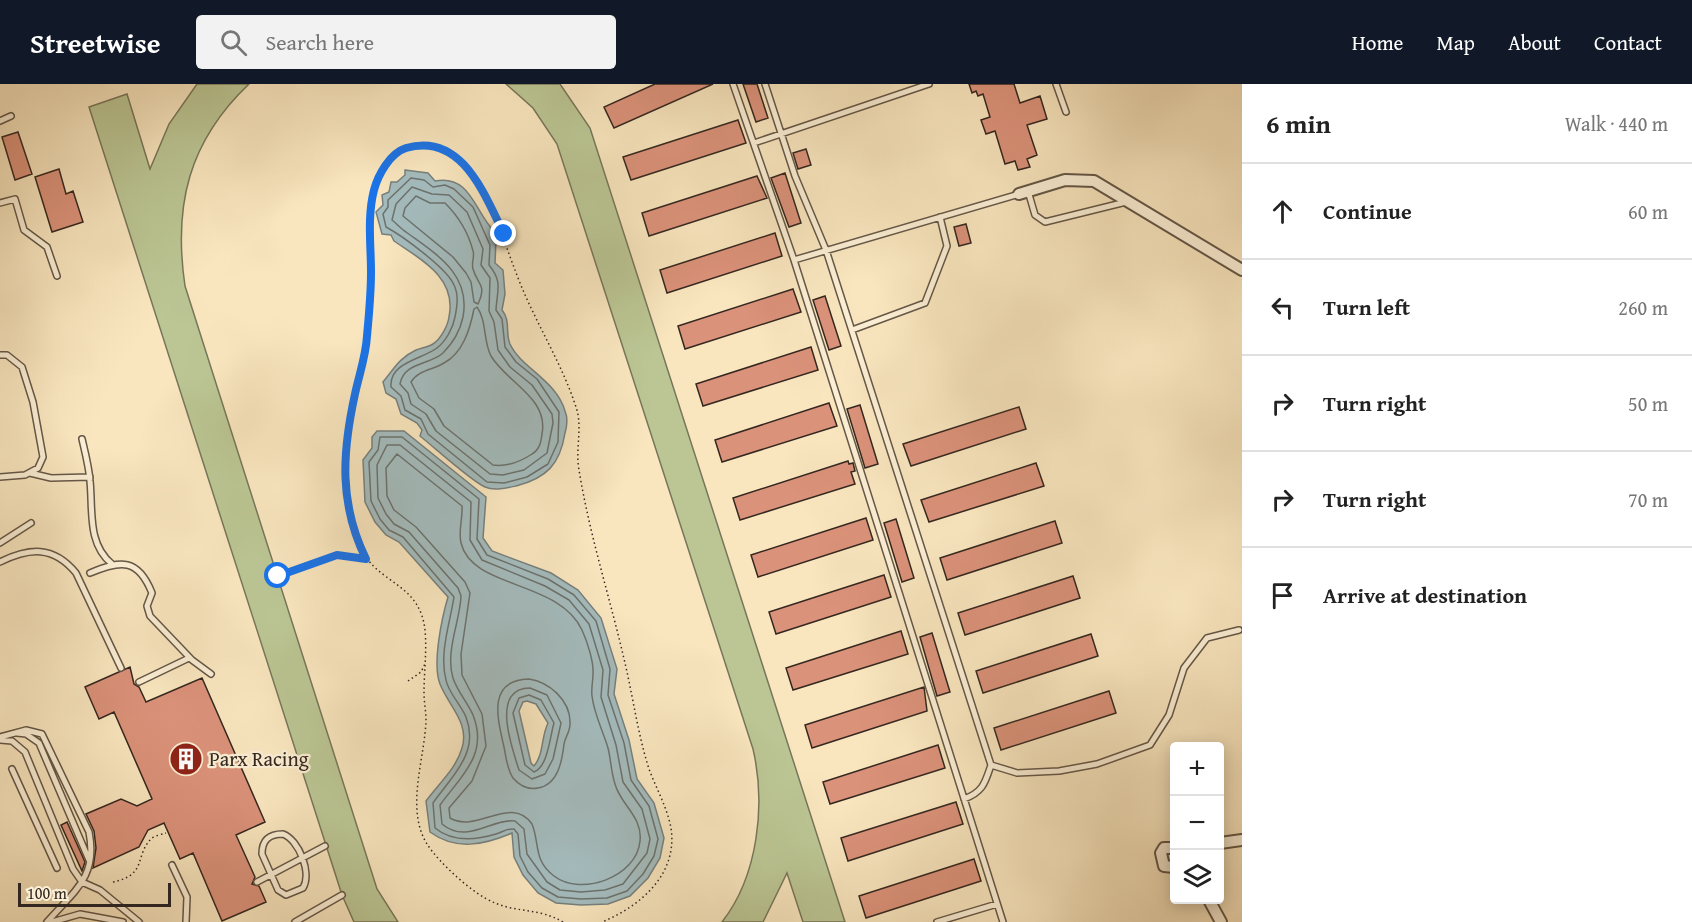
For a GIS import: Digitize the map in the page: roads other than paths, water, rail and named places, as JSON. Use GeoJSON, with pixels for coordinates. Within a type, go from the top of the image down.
{"type":"FeatureCollection","features":[{"type":"Feature","properties":{"kind":"street"},"geometry":{"type":"LineString","coordinates":[[1023,193],[1065,180],[1087,180],[1131,201],[1242,270]]}},
{"type":"Feature","properties":{"kind":"street"},"geometry":{"type":"LineString","coordinates":[[1224,842],[1242,840]]}},
{"type":"Feature","properties":{"kind":"street"},"geometry":{"type":"LineString","coordinates":[[1170,848],[1164,848],[1161,853],[1164,866],[1170,867]]}},
{"type":"Feature","properties":{"kind":"street"},"geometry":{"type":"LineString","coordinates":[[1211,904],[1221,922]]}},
{"type":"Feature","properties":{"kind":"lane"},"geometry":{"type":"LineString","coordinates":[[733,84],[794,260],[1003,922]]}},
{"type":"Feature","properties":{"kind":"lane"},"geometry":{"type":"LineString","coordinates":[[765,84],[783,133],[795,176],[826,250],[991,765],[984,786],[978,794],[964,799]]}},
{"type":"Feature","properties":{"kind":"lane"},"geometry":{"type":"LineString","coordinates":[[754,143],[929,84]]}},
{"type":"Feature","properties":{"kind":"lane"},"geometry":{"type":"LineString","coordinates":[[1056,84],[1066,112]]}},
{"type":"Feature","properties":{"kind":"lane"},"geometry":{"type":"LineString","coordinates":[[0,121],[11,116]]}},
{"type":"Feature","properties":{"kind":"lane"},"geometry":{"type":"LineString","coordinates":[[794,260],[1023,193],[1035,214],[1045,222],[1131,201]]}},
{"type":"Feature","properties":{"kind":"lane"},"geometry":{"type":"LineString","coordinates":[[0,203],[15,199],[24,230],[47,247],[57,276]]}},
{"type":"Feature","properties":{"kind":"lane"},"geometry":{"type":"LineString","coordinates":[[852,330],[925,303],[947,246],[940,217]]}},
{"type":"Feature","properties":{"kind":"lane"},"geometry":{"type":"LineString","coordinates":[[0,355],[7,355],[22,368],[33,402],[43,457],[38,468],[30,473]]}},
{"type":"Feature","properties":{"kind":"lane"},"geometry":{"type":"LineString","coordinates":[[82,439],[90,477],[95,541],[100,552],[112,564]]}},
{"type":"Feature","properties":{"kind":"lane"},"geometry":{"type":"LineString","coordinates":[[0,477],[30,473],[51,478],[90,477]]}},
{"type":"Feature","properties":{"kind":"lane"},"geometry":{"type":"LineString","coordinates":[[0,543],[31,524]]}},
{"type":"Feature","properties":{"kind":"lane"},"geometry":{"type":"LineString","coordinates":[[0,553],[1,561],[23,552],[37,551],[48,554],[70,566],[76,573],[120,668]]}},
{"type":"Feature","properties":{"kind":"lane"},"geometry":{"type":"LineString","coordinates":[[90,573],[112,564],[130,564],[140,571],[152,592],[147,606],[150,616],[189,658],[211,674]]}},
{"type":"Feature","properties":{"kind":"lane"},"geometry":{"type":"LineString","coordinates":[[991,765],[1017,773],[1059,771],[1097,764],[1149,745],[1169,715],[1184,668],[1207,638],[1239,630]]}},
{"type":"Feature","properties":{"kind":"lane"},"geometry":{"type":"LineString","coordinates":[[139,682],[189,658]]}},
{"type":"Feature","properties":{"kind":"lane"},"geometry":{"type":"LineString","coordinates":[[0,738],[8,734],[26,734],[39,743],[86,848],[90,864],[88,874],[47,922]]}},
{"type":"Feature","properties":{"kind":"lane"},"geometry":{"type":"LineString","coordinates":[[0,738],[12,741],[25,752],[73,869],[82,882],[100,891],[139,922]]}},
{"type":"Feature","properties":{"kind":"lane"},"geometry":{"type":"LineString","coordinates":[[12,770],[57,868]]}},
{"type":"Feature","properties":{"kind":"lane"},"geometry":{"type":"LineString","coordinates":[[271,835],[289,836],[302,859],[307,882],[303,888],[286,895],[278,891],[271,876],[261,854],[262,846],[271,835]]}},
{"type":"Feature","properties":{"kind":"lane"},"geometry":{"type":"LineString","coordinates":[[257,882],[325,846]]}},
{"type":"Feature","properties":{"kind":"lane"},"geometry":{"type":"LineString","coordinates":[[172,864],[187,897],[186,922]]}},
{"type":"Feature","properties":{"kind":"lane"},"geometry":{"type":"LineString","coordinates":[[295,922],[342,895]]}},
{"type":"Feature","properties":{"kind":"lane"},"geometry":{"type":"LineString","coordinates":[[937,922],[997,904]]}},
{"type":"Feature","properties":{"kind":"lane"},"geometry":{"type":"LineString","coordinates":[[52,922],[80,914],[123,922]]}},
{"type":"Feature","properties":{"kind":"water"},"geometry":{"type":"Polygon","coordinates":[[[405,170],[428,173],[435,181],[447,180],[457,183],[471,197],[494,231],[491,237],[496,241],[495,263],[503,270],[505,294],[502,310],[506,318],[510,344],[522,360],[547,383],[561,400],[567,419],[560,453],[544,474],[527,483],[496,489],[479,484],[420,436],[422,430],[417,423],[401,414],[396,399],[386,393],[383,382],[394,368],[410,353],[436,342],[444,332],[449,317],[448,291],[435,272],[416,255],[394,241],[391,235],[382,234],[376,212],[383,205],[382,195],[389,192],[391,182],[397,182],[405,175],[405,170]]]}},
{"type":"Feature","properties":{"kind":"water"},"geometry":{"type":"Polygon","coordinates":[[[377,431],[404,431],[486,497],[483,538],[492,551],[551,573],[578,590],[601,618],[617,669],[614,694],[629,740],[637,779],[654,803],[664,838],[660,858],[648,878],[630,896],[608,904],[556,903],[538,893],[523,875],[514,857],[512,833],[491,841],[460,844],[440,838],[430,832],[426,801],[456,763],[464,739],[461,722],[440,684],[438,675],[439,640],[448,597],[399,542],[386,535],[375,522],[365,502],[363,460],[372,448],[372,437],[377,431]],[[523,702],[519,711],[531,763],[534,766],[548,723],[536,704],[523,702]]]}},
{"type":"Feature","properties":{"kind":"place","name":"Parx Racing"},"geometry":{"type":"Point","coordinates":[186,759]}}]}
